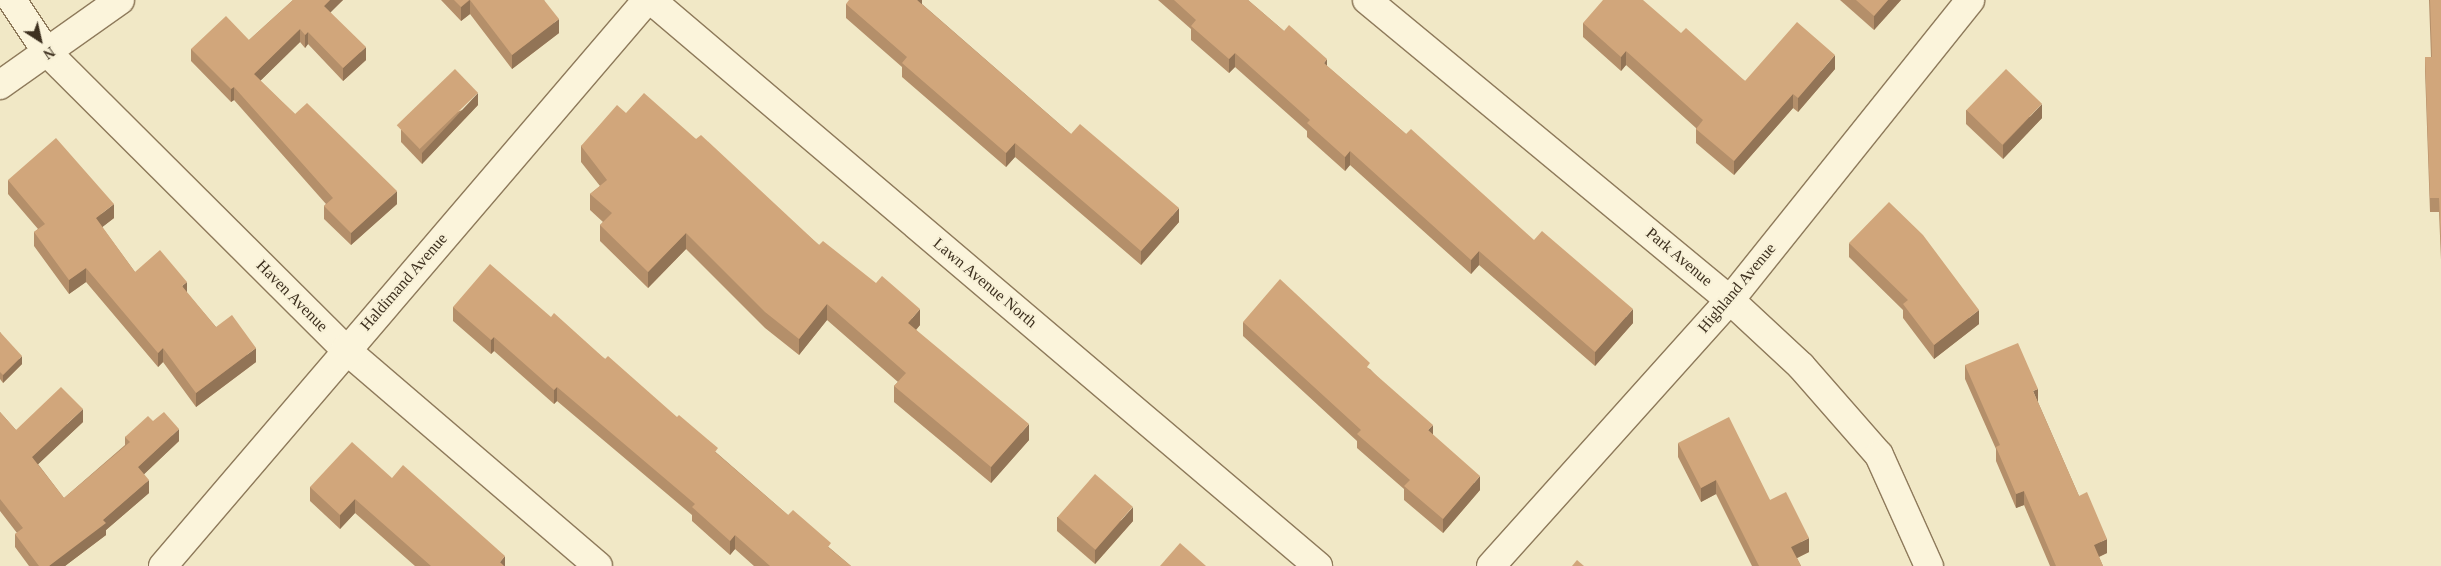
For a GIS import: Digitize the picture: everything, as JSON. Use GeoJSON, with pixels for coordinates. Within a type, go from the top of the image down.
{"type":"FeatureCollection","features":[{"type":"Feature","properties":{"kind":"street","name":"Haven Avenue"},"geometry":{"type":"LineString","coordinates":[[12,0],[46,50],[345,349],[598,566]]}},
{"type":"Feature","properties":{"kind":"street"},"geometry":{"type":"LineString","coordinates":[[0,85],[46,50],[120,0]]}},
{"type":"Feature","properties":{"kind":"street","name":"Haldimand Avenue"},"geometry":{"type":"LineString","coordinates":[[163,566],[345,349],[647,0]]}},
{"type":"Feature","properties":{"kind":"street","name":"Lawn Avenue North"},"geometry":{"type":"LineString","coordinates":[[651,0],[1318,566]]}},
{"type":"Feature","properties":{"kind":"street","name":"Park Avenue"},"geometry":{"type":"LineString","coordinates":[[1367,0],[1730,300],[1802,366],[1879,455],[1930,566]]}},
{"type":"Feature","properties":{"kind":"street","name":"Highland Avenue"},"geometry":{"type":"LineString","coordinates":[[1491,566],[1730,300],[1970,0]]}},
{"type":"Feature","properties":{"kind":"building"},"geometry":{"type":"Polygon","coordinates":[[[293,0],[330,0],[324,6],[366,47],[343,68],[308,32],[305,35],[300,29],[254,74],[295,114],[307,103],[397,191],[351,233],[324,206],[333,198],[234,87],[231,89],[191,49],[226,16],[249,40],[293,0]]]}},
{"type":"Feature","properties":{"kind":"building"},"geometry":{"type":"Polygon","coordinates":[[[454,0],[469,0],[461,7],[454,0]]]}},
{"type":"Feature","properties":{"kind":"building"},"geometry":{"type":"Polygon","coordinates":[[[470,0],[544,0],[559,19],[512,55],[470,0]]]}},
{"type":"Feature","properties":{"kind":"building"},"geometry":{"type":"Polygon","coordinates":[[[849,0],[917,0],[1071,134],[1080,124],[1179,208],[1141,251],[1015,143],[1006,153],[902,63],[907,57],[846,4],[849,0]]]}},
{"type":"Feature","properties":{"kind":"building"},"geometry":{"type":"Polygon","coordinates":[[[1174,0],[1248,0],[1284,31],[1289,25],[1327,59],[1324,63],[1406,134],[1411,129],[1534,240],[1542,231],[1633,309],[1595,352],[1479,251],[1471,260],[1350,151],[1345,157],[1307,123],[1310,120],[1235,53],[1229,59],[1191,26],[1196,20],[1174,0]]]}},
{"type":"Feature","properties":{"kind":"building"},"geometry":{"type":"Polygon","coordinates":[[[1603,0],[1643,0],[1681,33],[1686,28],[1745,81],[1797,22],[1835,55],[1798,98],[1793,94],[1734,161],[1696,129],[1703,120],[1626,51],[1621,57],[1583,23],[1603,0]]]}},
{"type":"Feature","properties":{"kind":"building"},"geometry":{"type":"Polygon","coordinates":[[[1856,0],[1888,0],[1874,16],[1856,0]]]}},
{"type":"Feature","properties":{"kind":"building"},"geometry":{"type":"Polygon","coordinates":[[[2430,0],[2441,0],[2441,246],[2439,198],[2430,198],[2425,57],[2432,57],[2430,0]]]}},
{"type":"Feature","properties":{"kind":"building"},"geometry":{"type":"Polygon","coordinates":[[[455,69],[478,93],[420,149],[397,125],[455,69]]]}},
{"type":"Feature","properties":{"kind":"building"},"geometry":{"type":"Polygon","coordinates":[[[2006,69],[2042,104],[2002,145],[1966,110],[2006,69]]]}},
{"type":"Feature","properties":{"kind":"building"},"geometry":{"type":"Polygon","coordinates":[[[644,93],[696,139],[701,135],[819,245],[823,241],[876,283],[882,276],[920,309],[908,323],[1029,424],[991,467],[894,386],[906,373],[827,304],[799,339],[765,312],[686,233],[648,272],[600,225],[612,213],[590,194],[607,180],[581,146],[617,105],[626,113],[644,93]]]}},
{"type":"Feature","properties":{"kind":"building"},"geometry":{"type":"Polygon","coordinates":[[[56,138],[114,204],[96,218],[135,272],[160,250],[187,282],[182,286],[216,327],[232,315],[256,348],[196,393],[163,348],[158,353],[86,268],[69,280],[34,232],[45,224],[8,180],[56,138]]]}},
{"type":"Feature","properties":{"kind":"building"},"geometry":{"type":"Polygon","coordinates":[[[1889,202],[1923,235],[1979,310],[1934,345],[1903,304],[1908,300],[1849,243],[1889,202]]]}},
{"type":"Feature","properties":{"kind":"building"},"geometry":{"type":"Polygon","coordinates":[[[490,264],[551,317],[554,313],[605,359],[608,356],[677,417],[679,415],[718,448],[715,452],[788,515],[793,510],[831,543],[828,547],[851,566],[770,566],[735,535],[730,541],[692,507],[695,504],[557,387],[554,390],[494,337],[491,340],[453,307],[490,264]]]}},
{"type":"Feature","properties":{"kind":"building"},"geometry":{"type":"Polygon","coordinates":[[[1280,279],[1370,363],[1367,367],[1433,425],[1428,430],[1480,476],[1443,519],[1404,486],[1410,480],[1357,434],[1361,430],[1243,322],[1280,279]]]}},
{"type":"Feature","properties":{"kind":"building"},"geometry":{"type":"Polygon","coordinates":[[[0,332],[22,356],[3,375],[0,372],[0,332]]]}},
{"type":"Feature","properties":{"kind":"building"},"geometry":{"type":"Polygon","coordinates":[[[2018,343],[2038,389],[2033,391],[2079,496],[2087,492],[2107,539],[2094,545],[2103,566],[2056,566],[2024,491],[2016,494],[1996,447],[2000,445],[1965,365],[2018,343]]]}},
{"type":"Feature","properties":{"kind":"building"},"geometry":{"type":"Polygon","coordinates":[[[61,387],[83,409],[32,457],[64,498],[130,442],[125,437],[148,416],[153,421],[164,412],[179,429],[138,467],[149,480],[103,520],[106,523],[49,566],[39,566],[15,534],[23,528],[0,499],[0,412],[16,430],[61,387]]]}},
{"type":"Feature","properties":{"kind":"building"},"geometry":{"type":"Polygon","coordinates":[[[1729,417],[1770,500],[1786,492],[1809,538],[1791,547],[1801,566],[1759,566],[1716,480],[1701,488],[1678,443],[1729,417]]]}},
{"type":"Feature","properties":{"kind":"building"},"geometry":{"type":"Polygon","coordinates":[[[352,442],[392,478],[403,465],[505,556],[500,562],[504,566],[431,566],[355,499],[340,515],[310,487],[352,442]]]}},
{"type":"Feature","properties":{"kind":"building"},"geometry":{"type":"Polygon","coordinates":[[[1095,474],[1133,507],[1095,550],[1058,517],[1095,474]]]}},
{"type":"Feature","properties":{"kind":"building"},"geometry":{"type":"Polygon","coordinates":[[[1180,543],[1206,566],[1160,566],[1180,543]]]}},
{"type":"Feature","properties":{"kind":"building"},"geometry":{"type":"Polygon","coordinates":[[[1577,560],[1584,566],[1572,566],[1577,560]]]}}]}
